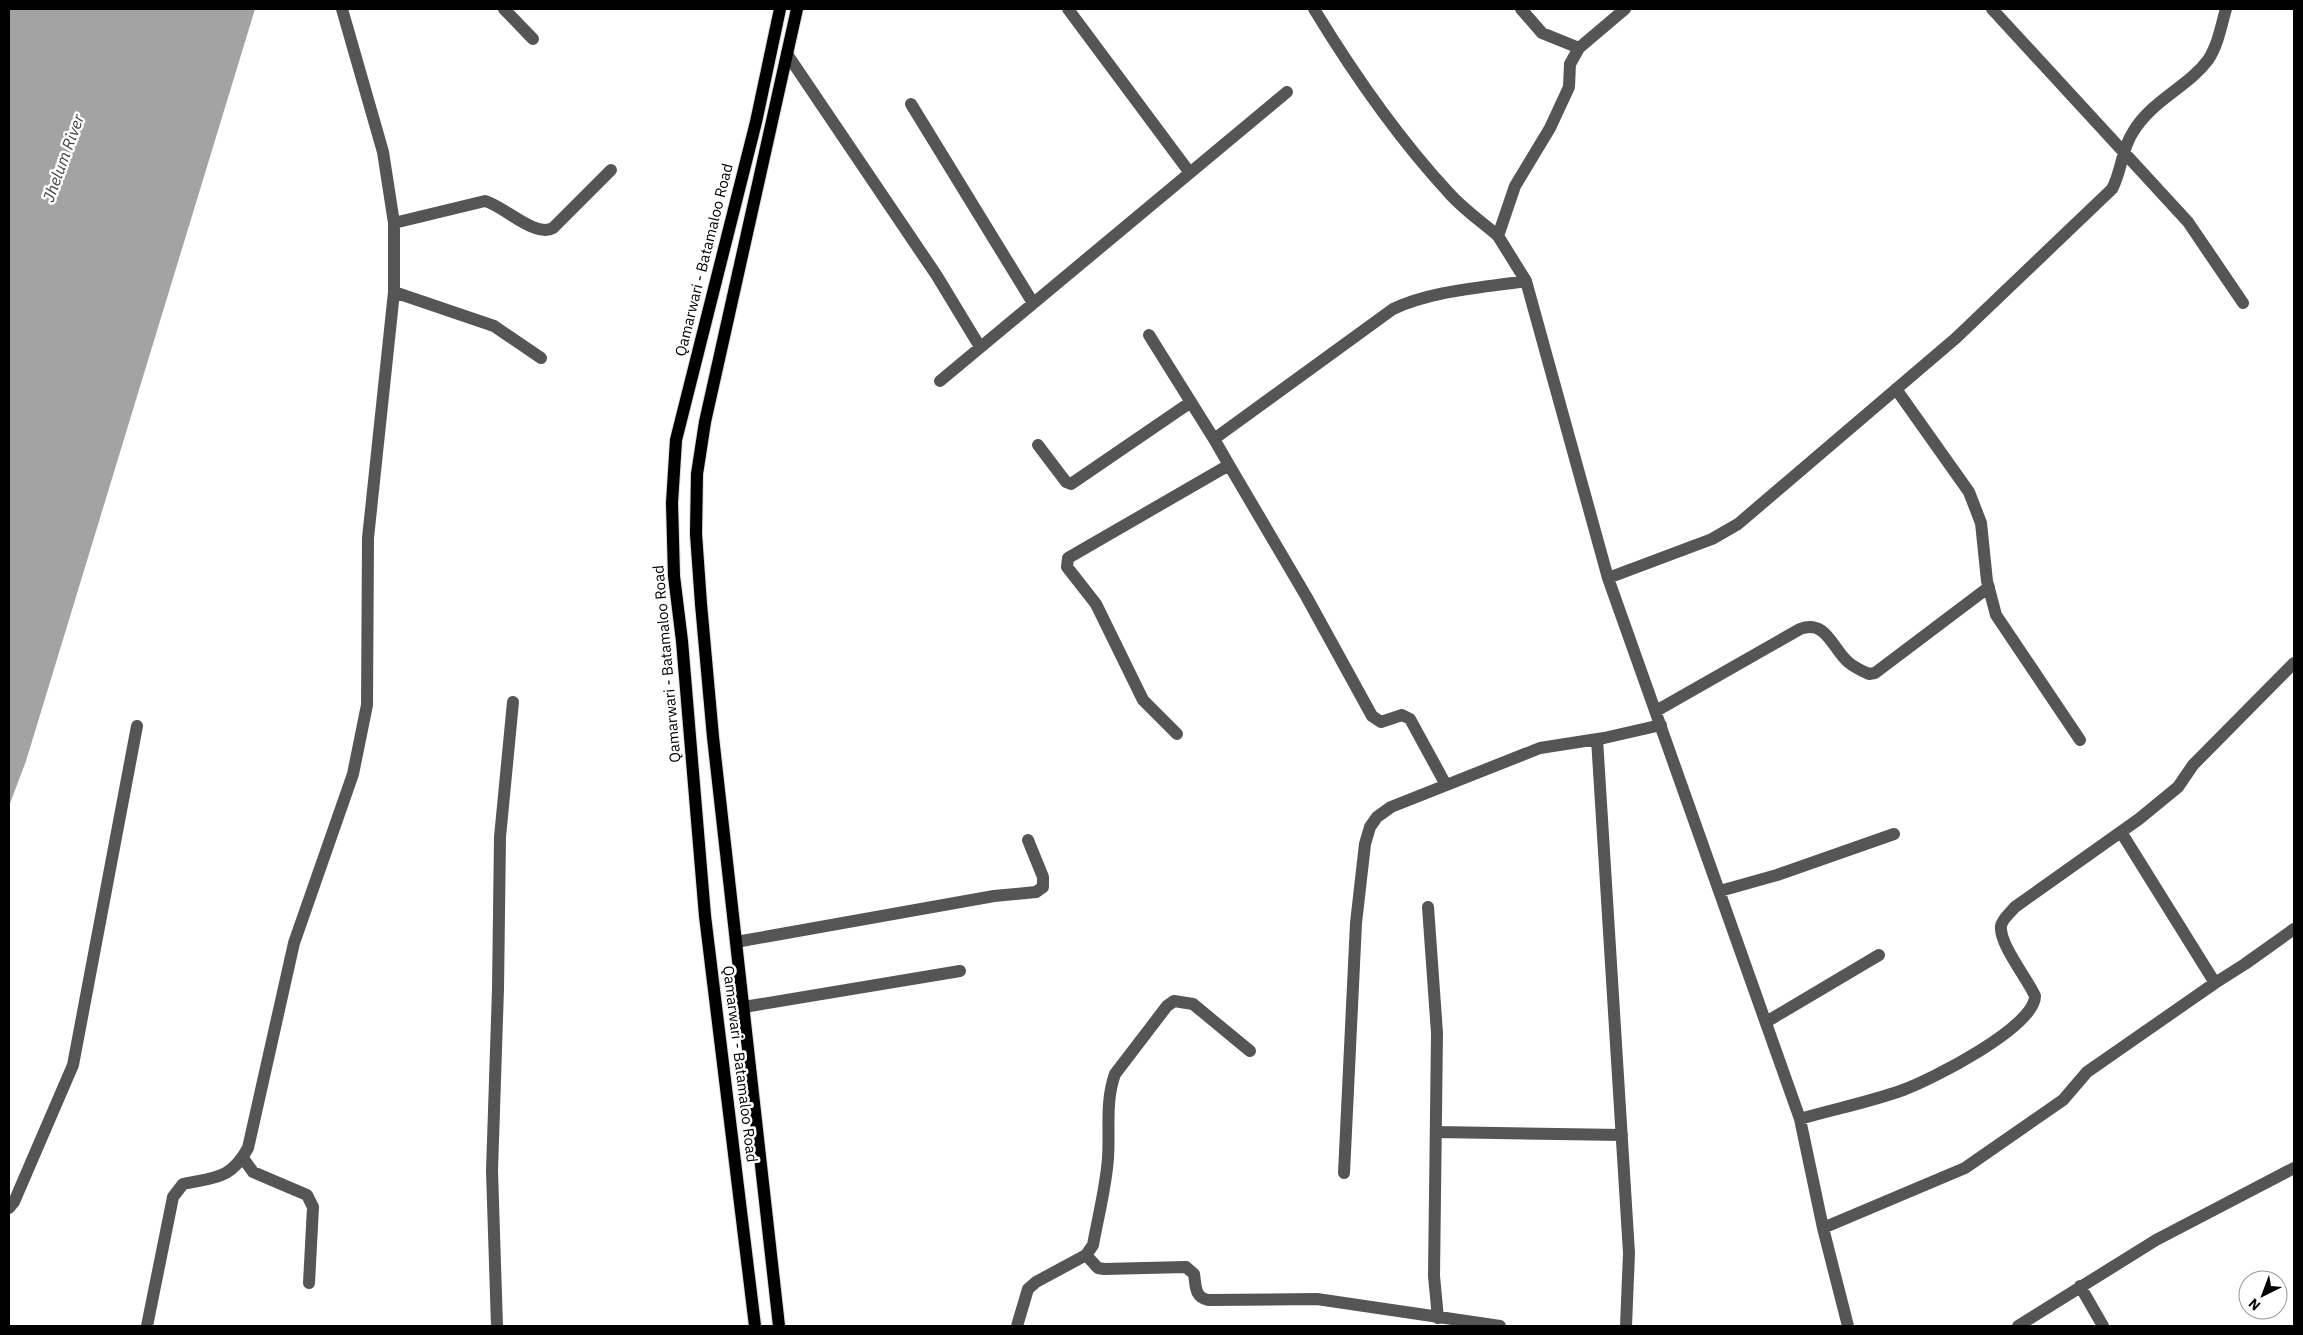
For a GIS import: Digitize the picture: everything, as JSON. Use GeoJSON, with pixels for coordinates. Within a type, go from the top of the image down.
{"type":"FeatureCollection","features":[{"type":"Feature","properties":{"kind":"main road","name":"Qamarwari - Batamaloo Road"},"geometry":{"type":"LineString","coordinates":[[755,1326],[705,916],[682,641],[674,576],[672,503],[676,440],[756,122],[780,9]]}},
{"type":"Feature","properties":{"kind":"main road","name":"Qamarwari - Batamaloo Road"},"geometry":{"type":"LineString","coordinates":[[779,1326],[736,942],[701,604],[696,534],[697,474],[705,422],[797,9]]}},
{"type":"Feature","properties":{"kind":"street"},"geometry":{"type":"LineString","coordinates":[[147,1326],[164,1235],[173,1197],[178,1188],[183,1184],[226,1174],[243,1158],[248,1148],[294,943],[353,774],[367,705],[368,538],[394,292],[394,222],[383,152],[342,9]]}},
{"type":"Feature","properties":{"kind":"street"},"geometry":{"type":"LineString","coordinates":[[504,9],[533,39]]}},
{"type":"Feature","properties":{"kind":"street"},"geometry":{"type":"LineString","coordinates":[[1068,9],[1190,173]]}},
{"type":"Feature","properties":{"kind":"street"},"geometry":{"type":"LineString","coordinates":[[1314,9],[1334,41],[1400,134],[1450,194],[1498,236],[1526,281],[1608,578],[1800,1119],[1823,1228],[1848,1326]]}},
{"type":"Feature","properties":{"kind":"street"},"geometry":{"type":"LineString","coordinates":[[1521,9],[1542,33],[1579,48]]}},
{"type":"Feature","properties":{"kind":"street"},"geometry":{"type":"LineString","coordinates":[[1498,236],[1514,186],[1550,128],[1569,87],[1570,64],[1579,48],[1625,9]]}},
{"type":"Feature","properties":{"kind":"street"},"geometry":{"type":"LineString","coordinates":[[1992,9],[2188,222],[2243,303]]}},
{"type":"Feature","properties":{"kind":"street"},"geometry":{"type":"LineString","coordinates":[[1608,578],[1712,539],[1738,524],[1956,338],[2103,199],[2116,181],[2123,152],[2132,132],[2150,109],[2198,70],[2208,59],[2216,42],[2226,9]]}},
{"type":"Feature","properties":{"kind":"street"},"geometry":{"type":"LineString","coordinates":[[787,54],[937,276],[980,348]]}},
{"type":"Feature","properties":{"kind":"street"},"geometry":{"type":"LineString","coordinates":[[940,381],[1287,92]]}},
{"type":"Feature","properties":{"kind":"street"},"geometry":{"type":"LineString","coordinates":[[911,104],[1033,303]]}},
{"type":"Feature","properties":{"kind":"street"},"geometry":{"type":"LineString","coordinates":[[394,222],[485,201],[495,204],[532,227],[542,231],[550,230],[611,170]]}},
{"type":"Feature","properties":{"kind":"street"},"geometry":{"type":"LineString","coordinates":[[1214,439],[1393,309],[1408,302],[1445,293],[1526,281]]}},
{"type":"Feature","properties":{"kind":"street"},"geometry":{"type":"LineString","coordinates":[[394,292],[494,326],[541,358]]}},
{"type":"Feature","properties":{"kind":"street"},"geometry":{"type":"LineString","coordinates":[[1149,335],[1214,439],[1306,596],[1372,716],[1381,722],[1402,715],[1410,719],[1446,785]]}},
{"type":"Feature","properties":{"kind":"street"},"geometry":{"type":"LineString","coordinates":[[1896,389],[1969,492],[1981,523],[1989,588],[1996,615],[2080,740]]}},
{"type":"Feature","properties":{"kind":"street"},"geometry":{"type":"LineString","coordinates":[[1038,445],[1066,482],[1071,484],[1191,402]]}},
{"type":"Feature","properties":{"kind":"street"},"geometry":{"type":"LineString","coordinates":[[1177,734],[1144,700],[1096,604],[1071,572],[1067,563],[1068,558],[1075,553],[1229,465]]}},
{"type":"Feature","properties":{"kind":"street"},"geometry":{"type":"LineString","coordinates":[[1656,711],[1810,625],[1824,633],[1848,662],[1869,674],[1875,673],[1989,588]]}},
{"type":"Feature","properties":{"kind":"street"},"geometry":{"type":"LineString","coordinates":[[1800,1119],[1904,1090],[1981,1050],[2012,1030],[2028,1014],[2035,1003],[2035,996],[2004,940],[2001,926],[2003,922],[2015,907],[2121,832],[2178,786],[2193,765],[2294,663]]}},
{"type":"Feature","properties":{"kind":"street"},"geometry":{"type":"LineString","coordinates":[[497,1326],[492,1171],[498,989],[500,836],[513,702]]}},
{"type":"Feature","properties":{"kind":"street"},"geometry":{"type":"LineString","coordinates":[[1344,1174],[1356,923],[1366,844],[1370,827],[1376,817],[1391,807],[1540,748],[1597,739],[1661,725]]}},
{"type":"Feature","properties":{"kind":"street"},"geometry":{"type":"LineString","coordinates":[[9,1208],[14,1202],[73,1065],[137,726]]}},
{"type":"Feature","properties":{"kind":"street"},"geometry":{"type":"LineString","coordinates":[[1597,739],[1629,1253],[1626,1326]]}},
{"type":"Feature","properties":{"kind":"street"},"geometry":{"type":"LineString","coordinates":[[2121,832],[2215,983]]}},
{"type":"Feature","properties":{"kind":"street"},"geometry":{"type":"LineString","coordinates":[[1720,891],[1776,875],[1894,834]]}},
{"type":"Feature","properties":{"kind":"street"},"geometry":{"type":"LineString","coordinates":[[736,942],[994,896],[1036,892],[1043,887],[1043,877],[1028,840]]}},
{"type":"Feature","properties":{"kind":"street"},"geometry":{"type":"LineString","coordinates":[[1428,907],[1437,1033],[1434,1276],[1438,1318]]}},
{"type":"Feature","properties":{"kind":"street"},"geometry":{"type":"LineString","coordinates":[[1823,1228],[1965,1168],[2063,1100],[2087,1072],[2215,983],[2246,964],[2294,928]]}},
{"type":"Feature","properties":{"kind":"street"},"geometry":{"type":"LineString","coordinates":[[1766,1022],[1879,955]]}},
{"type":"Feature","properties":{"kind":"street"},"geometry":{"type":"LineString","coordinates":[[744,1007],[960,971]]}},
{"type":"Feature","properties":{"kind":"street"},"geometry":{"type":"LineString","coordinates":[[1017,1326],[1028,1289],[1036,1282],[1086,1256],[1093,1245],[1108,1159],[1108,1101],[1111,1086],[1116,1074],[1167,1006],[1174,1001],[1193,1004],[1250,1051]]}},
{"type":"Feature","properties":{"kind":"street"},"geometry":{"type":"LineString","coordinates":[[1436,1132],[1622,1134]]}},
{"type":"Feature","properties":{"kind":"street"},"geometry":{"type":"LineString","coordinates":[[243,1158],[253,1172],[310,1198],[313,1206],[309,1283]]}},
{"type":"Feature","properties":{"kind":"street"},"geometry":{"type":"LineString","coordinates":[[2018,1326],[2156,1240],[2293,1171]]}},
{"type":"Feature","properties":{"kind":"street"},"geometry":{"type":"LineString","coordinates":[[1086,1256],[1098,1268],[1104,1269],[1190,1268],[1194,1274],[1197,1294],[1201,1298],[1208,1300],[1317,1299],[1500,1326]]}},
{"type":"Feature","properties":{"kind":"street"},"geometry":{"type":"LineString","coordinates":[[2080,1286],[2103,1326]]}},
{"type":"Feature","properties":{"kind":"water","name":"Jhelum River"},"geometry":{"type":"Polygon","coordinates":[[[9,9],[255,9],[26,761],[9,806],[9,9]]]}}]}
